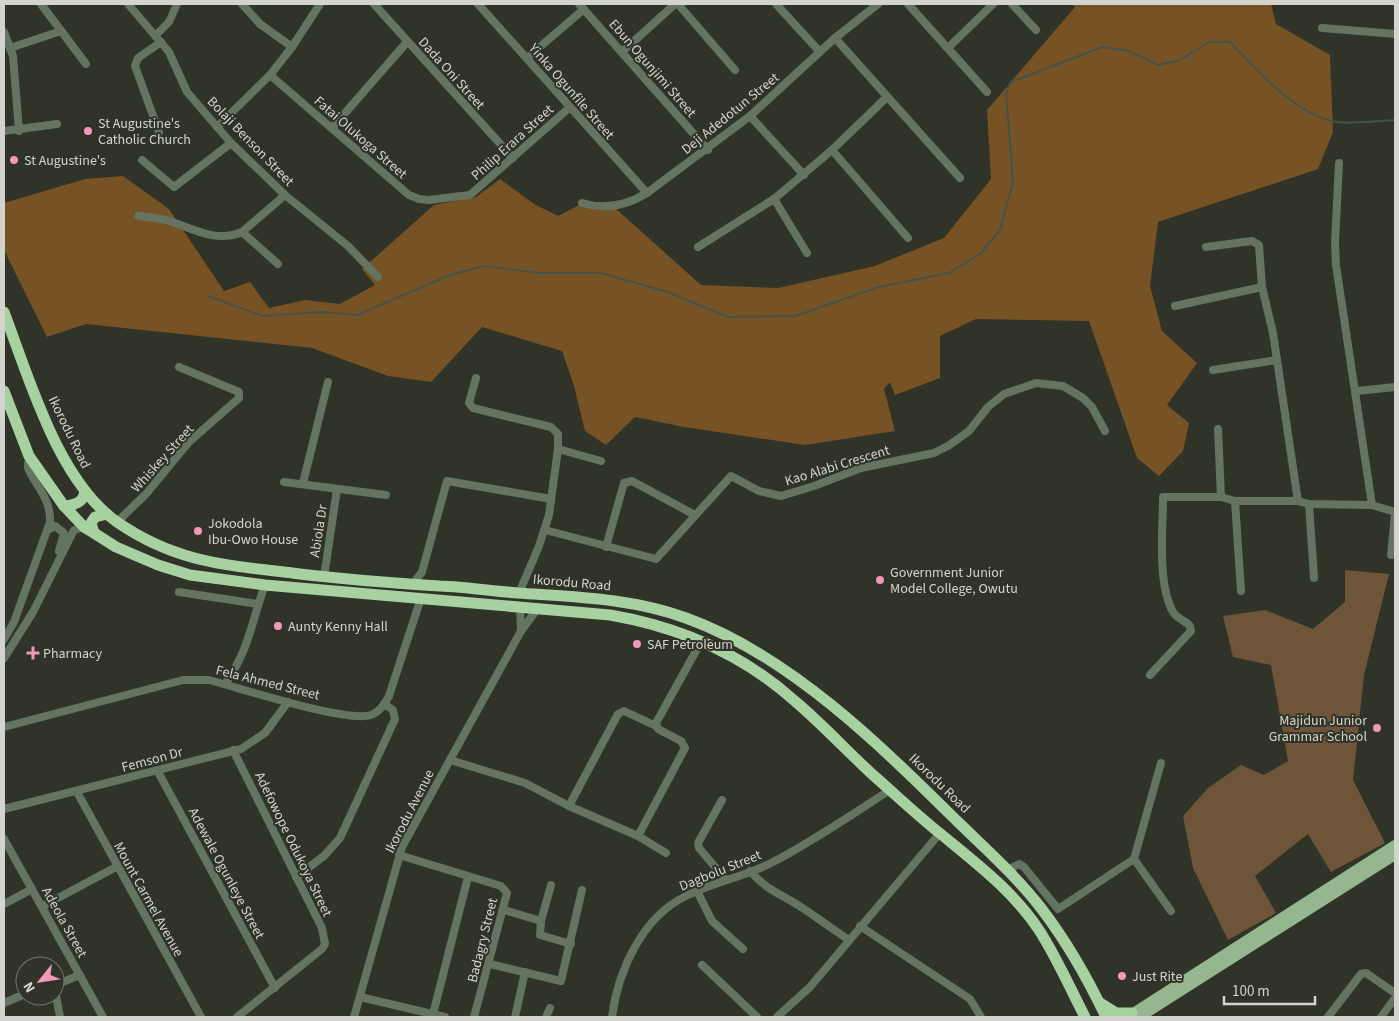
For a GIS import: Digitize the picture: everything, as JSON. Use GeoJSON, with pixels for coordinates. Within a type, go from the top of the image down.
{"type":"FeatureCollection","features":[{"type":"Feature","properties":{"kind":"highway","name":"Ikorodu Road"},"geometry":{"type":"LineString","coordinates":[[4,312],[57,446],[85,492],[117,522],[152,542],[196,560],[213,564],[324,577],[631,603],[687,618],[748,646],[848,718],[891,756],[1008,870],[1039,905],[1058,931],[1106,1017]]}},
{"type":"Feature","properties":{"kind":"highway","name":"Ikorodu Road"},"geometry":{"type":"LineString","coordinates":[[4,391],[31,460],[64,506],[94,533],[132,555],[175,571],[207,578],[265,585],[520,606],[636,620],[702,640],[735,657],[778,686],[890,790],[993,878],[1026,914],[1061,968],[1085,1017]]}},
{"type":"Feature","properties":{"kind":"highway"},"geometry":{"type":"LineString","coordinates":[[64,506],[80,502],[84,498],[85,492]]}},
{"type":"Feature","properties":{"kind":"highway"},"geometry":{"type":"LineString","coordinates":[[94,533],[91,523],[94,517],[107,514]]}},
{"type":"Feature","properties":{"kind":"highway"},"geometry":{"type":"LineString","coordinates":[[1098,1001],[1116,1013],[1133,1016]]}},
{"type":"Feature","properties":{"kind":"main road"},"geometry":{"type":"LineString","coordinates":[[1133,1016],[1395,845]]}},
{"type":"Feature","properties":{"kind":"main road"},"geometry":{"type":"LineString","coordinates":[[1133,1016],[1395,854]]}},
{"type":"Feature","properties":{"kind":"street"},"geometry":{"type":"LineString","coordinates":[[41,4],[86,64]]}},
{"type":"Feature","properties":{"kind":"street","name":"Bolaji Benson Street"},"geometry":{"type":"LineString","coordinates":[[128,4],[168,52],[187,92],[231,143],[285,195],[348,246],[378,277]]}},
{"type":"Feature","properties":{"kind":"street"},"geometry":{"type":"LineString","coordinates":[[159,132],[135,66],[138,58],[159,39],[177,4]]}},
{"type":"Feature","properties":{"kind":"street"},"geometry":{"type":"LineString","coordinates":[[242,4],[260,24],[292,47]]}},
{"type":"Feature","properties":{"kind":"street"},"geometry":{"type":"LineString","coordinates":[[217,126],[270,76],[292,47],[320,4]]}},
{"type":"Feature","properties":{"kind":"street","name":"Dada Oni Street"},"geometry":{"type":"LineString","coordinates":[[374,4],[512,158]]}},
{"type":"Feature","properties":{"kind":"street","name":"Yinka Ogunfile Street"},"geometry":{"type":"LineString","coordinates":[[478,4],[647,193]]}},
{"type":"Feature","properties":{"kind":"street"},"geometry":{"type":"LineString","coordinates":[[622,52],[677,4],[735,70]]}},
{"type":"Feature","properties":{"kind":"street"},"geometry":{"type":"LineString","coordinates":[[776,4],[820,52]]}},
{"type":"Feature","properties":{"kind":"street","name":"Deji Adedotun Street"},"geometry":{"type":"LineString","coordinates":[[582,203],[608,208],[638,199],[647,193],[708,150],[750,116],[835,38],[878,4]]}},
{"type":"Feature","properties":{"kind":"street"},"geometry":{"type":"LineString","coordinates":[[908,4],[987,92]]}},
{"type":"Feature","properties":{"kind":"street"},"geometry":{"type":"LineString","coordinates":[[948,48],[993,4]]}},
{"type":"Feature","properties":{"kind":"street"},"geometry":{"type":"LineString","coordinates":[[1012,4],[1036,30]]}},
{"type":"Feature","properties":{"kind":"street"},"geometry":{"type":"LineString","coordinates":[[526,58],[581,7]]}},
{"type":"Feature","properties":{"kind":"street","name":"Ebun Ogunjimi Street"},"geometry":{"type":"LineString","coordinates":[[581,7],[708,150]]}},
{"type":"Feature","properties":{"kind":"street"},"geometry":{"type":"LineString","coordinates":[[1322,28],[1395,34]]}},
{"type":"Feature","properties":{"kind":"street"},"geometry":{"type":"LineString","coordinates":[[10,48],[61,31]]}},
{"type":"Feature","properties":{"kind":"street"},"geometry":{"type":"LineString","coordinates":[[4,32],[10,48],[14,70],[19,131]]}},
{"type":"Feature","properties":{"kind":"street"},"geometry":{"type":"LineString","coordinates":[[835,38],[960,178]]}},
{"type":"Feature","properties":{"kind":"street"},"geometry":{"type":"LineString","coordinates":[[332,128],[407,42]]}},
{"type":"Feature","properties":{"kind":"street","name":"Fatai Olukoga Street"},"geometry":{"type":"LineString","coordinates":[[270,76],[409,195],[419,200],[442,199]]}},
{"type":"Feature","properties":{"kind":"street"},"geometry":{"type":"LineString","coordinates":[[698,247],[774,199],[804,175],[888,98]]}},
{"type":"Feature","properties":{"kind":"street","name":"Philip Erara Street"},"geometry":{"type":"LineString","coordinates":[[442,199],[470,195],[570,108]]}},
{"type":"Feature","properties":{"kind":"street"},"geometry":{"type":"LineString","coordinates":[[750,116],[804,175]]}},
{"type":"Feature","properties":{"kind":"street"},"geometry":{"type":"LineString","coordinates":[[4,131],[19,131],[57,124]]}},
{"type":"Feature","properties":{"kind":"street"},"geometry":{"type":"LineString","coordinates":[[142,160],[170,187],[174,187],[231,143]]}},
{"type":"Feature","properties":{"kind":"street"},"geometry":{"type":"LineString","coordinates":[[832,150],[908,238]]}},
{"type":"Feature","properties":{"kind":"street"},"geometry":{"type":"LineString","coordinates":[[1339,163],[1335,243],[1336,265],[1357,391],[1372,505]]}},
{"type":"Feature","properties":{"kind":"street"},"geometry":{"type":"LineString","coordinates":[[138,216],[156,218],[224,237],[242,232],[285,195]]}},
{"type":"Feature","properties":{"kind":"street"},"geometry":{"type":"LineString","coordinates":[[774,199],[807,253]]}},
{"type":"Feature","properties":{"kind":"street"},"geometry":{"type":"LineString","coordinates":[[242,232],[278,264]]}},
{"type":"Feature","properties":{"kind":"street"},"geometry":{"type":"LineString","coordinates":[[1206,247],[1256,242],[1259,244],[1262,287],[1277,360],[1298,501]]}},
{"type":"Feature","properties":{"kind":"street"},"geometry":{"type":"LineString","coordinates":[[1175,306],[1262,287]]}},
{"type":"Feature","properties":{"kind":"street"},"geometry":{"type":"LineString","coordinates":[[1213,370],[1277,360]]}},
{"type":"Feature","properties":{"kind":"street","name":"Whiskey Street"},"geometry":{"type":"LineString","coordinates":[[117,522],[146,494],[189,442],[239,398],[239,392],[179,367]]}},
{"type":"Feature","properties":{"kind":"street"},"geometry":{"type":"LineString","coordinates":[[476,378],[470,406],[494,414],[551,427],[558,434],[558,449],[545,530],[519,593]]}},
{"type":"Feature","properties":{"kind":"street"},"geometry":{"type":"LineString","coordinates":[[303,484],[328,382]]}},
{"type":"Feature","properties":{"kind":"street","name":"Kao Alabi Crescent"},"geometry":{"type":"LineString","coordinates":[[545,530],[656,559],[731,476],[759,491],[781,496],[861,468],[941,451],[976,425],[988,407],[999,397],[1028,384],[1055,384],[1072,391],[1092,407],[1105,431]]}},
{"type":"Feature","properties":{"kind":"street"},"geometry":{"type":"LineString","coordinates":[[1357,391],[1395,387]]}},
{"type":"Feature","properties":{"kind":"street"},"geometry":{"type":"LineString","coordinates":[[1218,429],[1221,497]]}},
{"type":"Feature","properties":{"kind":"street"},"geometry":{"type":"LineString","coordinates":[[558,449],[601,461]]}},
{"type":"Feature","properties":{"kind":"street"},"geometry":{"type":"LineString","coordinates":[[4,639],[14,622],[48,530],[51,510],[47,498],[28,468],[28,463],[31,460]]}},
{"type":"Feature","properties":{"kind":"street"},"geometry":{"type":"LineString","coordinates":[[413,584],[422,572],[447,481],[551,499]]}},
{"type":"Feature","properties":{"kind":"street"},"geometry":{"type":"LineString","coordinates":[[606,547],[624,483],[632,481],[695,515]]}},
{"type":"Feature","properties":{"kind":"street"},"geometry":{"type":"LineString","coordinates":[[284,482],[386,495]]}},
{"type":"Feature","properties":{"kind":"street","name":"Abiola Dr"},"geometry":{"type":"LineString","coordinates":[[324,577],[337,490]]}},
{"type":"Feature","properties":{"kind":"street"},"geometry":{"type":"LineString","coordinates":[[1150,675],[1191,631],[1190,626],[1173,612],[1167,593],[1164,579],[1162,497],[1221,497],[1235,501],[1298,501],[1309,504],[1372,505],[1395,514],[1391,555]]}},
{"type":"Feature","properties":{"kind":"street"},"geometry":{"type":"LineString","coordinates":[[1235,501],[1241,591]]}},
{"type":"Feature","properties":{"kind":"street"},"geometry":{"type":"LineString","coordinates":[[1309,504],[1314,578]]}},
{"type":"Feature","properties":{"kind":"street"},"geometry":{"type":"LineString","coordinates":[[46,586],[64,536],[62,531],[55,526],[48,530]]}},
{"type":"Feature","properties":{"kind":"street"},"geometry":{"type":"LineString","coordinates":[[4,658],[33,612],[74,530],[84,526]]}},
{"type":"Feature","properties":{"kind":"street"},"geometry":{"type":"LineString","coordinates":[[225,684],[247,644],[265,585]]}},
{"type":"Feature","properties":{"kind":"street"},"geometry":{"type":"LineString","coordinates":[[179,592],[258,604]]}},
{"type":"Feature","properties":{"kind":"street"},"geometry":{"type":"LineString","coordinates":[[296,877],[324,856],[340,838],[396,719],[393,710],[384,704],[395,682],[421,598]]}},
{"type":"Feature","properties":{"kind":"street"},"geometry":{"type":"LineString","coordinates":[[520,606],[521,631]]}},
{"type":"Feature","properties":{"kind":"street","name":"Ikorodu Avenue"},"geometry":{"type":"LineString","coordinates":[[354,1017],[399,855],[521,631],[538,608]]}},
{"type":"Feature","properties":{"kind":"street"},"geometry":{"type":"LineString","coordinates":[[656,726],[702,640]]}},
{"type":"Feature","properties":{"kind":"street","name":"Fela Ahmed Street"},"geometry":{"type":"LineString","coordinates":[[4,727],[183,680],[209,680],[288,702],[365,716],[372,715],[384,704]]}},
{"type":"Feature","properties":{"kind":"street","name":"Femson Dr"},"geometry":{"type":"LineString","coordinates":[[4,809],[77,792],[248,745],[265,733],[288,702]]}},
{"type":"Feature","properties":{"kind":"street"},"geometry":{"type":"LineString","coordinates":[[568,806],[618,714],[624,712],[656,726],[681,741],[685,748],[638,836]]}},
{"type":"Feature","properties":{"kind":"street","name":"Adefowope Odukoya Street"},"geometry":{"type":"LineString","coordinates":[[234,750],[322,928],[325,944],[322,949],[275,988]]}},
{"type":"Feature","properties":{"kind":"street"},"geometry":{"type":"LineString","coordinates":[[450,760],[524,783],[568,806],[638,836],[666,853]]}},
{"type":"Feature","properties":{"kind":"street"},"geometry":{"type":"LineString","coordinates":[[1008,870],[1019,864],[1024,867],[1058,910],[1134,860],[1161,763]]}},
{"type":"Feature","properties":{"kind":"street","name":"Adewale Ogunleye Street"},"geometry":{"type":"LineString","coordinates":[[157,770],[275,988]]}},
{"type":"Feature","properties":{"kind":"street","name":"Dagbolu Street"},"geometry":{"type":"LineString","coordinates":[[612,1017],[613,1006],[629,959],[647,926],[672,904],[697,891],[750,871],[796,849],[890,790]]}},
{"type":"Feature","properties":{"kind":"street","name":"Mount Carmel Avenue"},"geometry":{"type":"LineString","coordinates":[[77,792],[116,867],[201,1017]]}},
{"type":"Feature","properties":{"kind":"street"},"geometry":{"type":"LineString","coordinates":[[722,800],[698,843],[698,848],[726,880]]}},
{"type":"Feature","properties":{"kind":"street"},"geometry":{"type":"LineString","coordinates":[[777,1017],[810,987],[940,834]]}},
{"type":"Feature","properties":{"kind":"street","name":"Adeola Street"},"geometry":{"type":"LineString","coordinates":[[4,839],[43,906],[103,1017]]}},
{"type":"Feature","properties":{"kind":"street","name":"Badagry Street"},"geometry":{"type":"LineString","coordinates":[[399,855],[501,886],[507,893],[490,964],[474,1017]]}},
{"type":"Feature","properties":{"kind":"street"},"geometry":{"type":"LineString","coordinates":[[1134,860],[1171,910]]}},
{"type":"Feature","properties":{"kind":"street"},"geometry":{"type":"LineString","coordinates":[[43,906],[116,867]]}},
{"type":"Feature","properties":{"kind":"street"},"geometry":{"type":"LineString","coordinates":[[750,871],[760,883],[803,908],[849,940]]}},
{"type":"Feature","properties":{"kind":"street"},"geometry":{"type":"LineString","coordinates":[[433,1014],[468,877]]}},
{"type":"Feature","properties":{"kind":"street"},"geometry":{"type":"LineString","coordinates":[[551,885],[539,934],[542,937],[571,944]]}},
{"type":"Feature","properties":{"kind":"street"},"geometry":{"type":"LineString","coordinates":[[4,904],[32,889]]}},
{"type":"Feature","properties":{"kind":"street"},"geometry":{"type":"LineString","coordinates":[[490,964],[561,982],[582,890]]}},
{"type":"Feature","properties":{"kind":"street"},"geometry":{"type":"LineString","coordinates":[[697,891],[712,922],[743,949]]}},
{"type":"Feature","properties":{"kind":"street"},"geometry":{"type":"LineString","coordinates":[[504,910],[541,922]]}},
{"type":"Feature","properties":{"kind":"street"},"geometry":{"type":"LineString","coordinates":[[860,926],[970,1000],[981,1017]]}},
{"type":"Feature","properties":{"kind":"street"},"geometry":{"type":"LineString","coordinates":[[702,965],[757,1017]]}},
{"type":"Feature","properties":{"kind":"street"},"geometry":{"type":"LineString","coordinates":[[515,1017],[525,972]]}},
{"type":"Feature","properties":{"kind":"street"},"geometry":{"type":"LineString","coordinates":[[1328,1017],[1361,974],[1366,973],[1395,993]]}},
{"type":"Feature","properties":{"kind":"street"},"geometry":{"type":"LineString","coordinates":[[65,981],[80,975]]}},
{"type":"Feature","properties":{"kind":"street"},"geometry":{"type":"LineString","coordinates":[[238,1017],[275,988]]}},
{"type":"Feature","properties":{"kind":"street"},"geometry":{"type":"LineString","coordinates":[[360,996],[445,1017]]}},
{"type":"Feature","properties":{"kind":"street"},"geometry":{"type":"LineString","coordinates":[[1381,1017],[1395,998]]}},
{"type":"Feature","properties":{"kind":"street"},"geometry":{"type":"LineString","coordinates":[[546,1017],[550,1008]]}},
{"type":"Feature","properties":{"kind":"shaded area"},"geometry":{"type":"Polygon","coordinates":[[[1072,4],[1271,4],[1276,24],[1330,55],[1333,132],[1318,169],[1158,222],[1150,286],[1162,331],[1197,363],[1167,405],[1189,423],[1183,451],[1159,476],[1137,458],[1089,321],[976,319],[940,336],[940,378],[895,395],[890,382],[884,389],[895,431],[805,445],[684,427],[635,417],[606,445],[585,431],[574,386],[562,351],[482,327],[431,382],[388,376],[312,348],[86,324],[47,337],[4,250],[4,203],[85,179],[123,176],[169,209],[224,291],[250,282],[269,308],[305,300],[340,304],[375,285],[362,269],[434,205],[476,197],[500,179],[534,204],[558,216],[581,204],[615,208],[701,285],[778,288],[875,266],[944,238],[991,179],[987,110],[1075,7],[1072,4]]]}},
{"type":"Feature","properties":{"kind":"shaded area"},"geometry":{"type":"Polygon","coordinates":[[[1345,570],[1389,574],[1364,675],[1353,780],[1385,843],[1331,872],[1308,834],[1255,876],[1276,913],[1228,940],[1193,868],[1183,816],[1208,788],[1241,765],[1264,775],[1288,761],[1271,665],[1233,657],[1223,616],[1265,610],[1313,629],[1345,602],[1345,570]]]}},
{"type":"Feature","properties":{"kind":"waterway"},"geometry":{"type":"LineString","coordinates":[[208,296],[262,316],[323,312],[357,315],[450,275],[485,266],[538,273],[600,273],[668,292],[728,317],[795,316],[879,287],[949,273],[980,254],[1000,230],[1013,182],[1006,92],[1011,82],[1102,47],[1129,51],[1158,65],[1180,60],[1209,42],[1230,42],[1265,78],[1307,111],[1322,118],[1344,123],[1395,120]]}},
{"type":"Feature","properties":{"kind":"place","name":"St Augustine's Catholic Church"},"geometry":{"type":"Point","coordinates":[88,131]}},
{"type":"Feature","properties":{"kind":"place","name":"St Augustine's"},"geometry":{"type":"Point","coordinates":[14,160]}},
{"type":"Feature","properties":{"kind":"place","name":"Jokodola Ibu-Owo House"},"geometry":{"type":"Point","coordinates":[198,531]}},
{"type":"Feature","properties":{"kind":"place","name":"Government Junior Model College, Owutu"},"geometry":{"type":"Point","coordinates":[880,580]}},
{"type":"Feature","properties":{"kind":"place","name":"Aunty Kenny Hall"},"geometry":{"type":"Point","coordinates":[278,626]}},
{"type":"Feature","properties":{"kind":"place","name":"SAF Petroleum"},"geometry":{"type":"Point","coordinates":[637,644]}},
{"type":"Feature","properties":{"kind":"place","name":"Pharmacy"},"geometry":{"type":"Point","coordinates":[33,653]}},
{"type":"Feature","properties":{"kind":"place","name":"Majidun Junior Grammar School"},"geometry":{"type":"Point","coordinates":[1377,728]}},
{"type":"Feature","properties":{"kind":"place","name":"Just Rite"},"geometry":{"type":"Point","coordinates":[1122,976]}}]}
